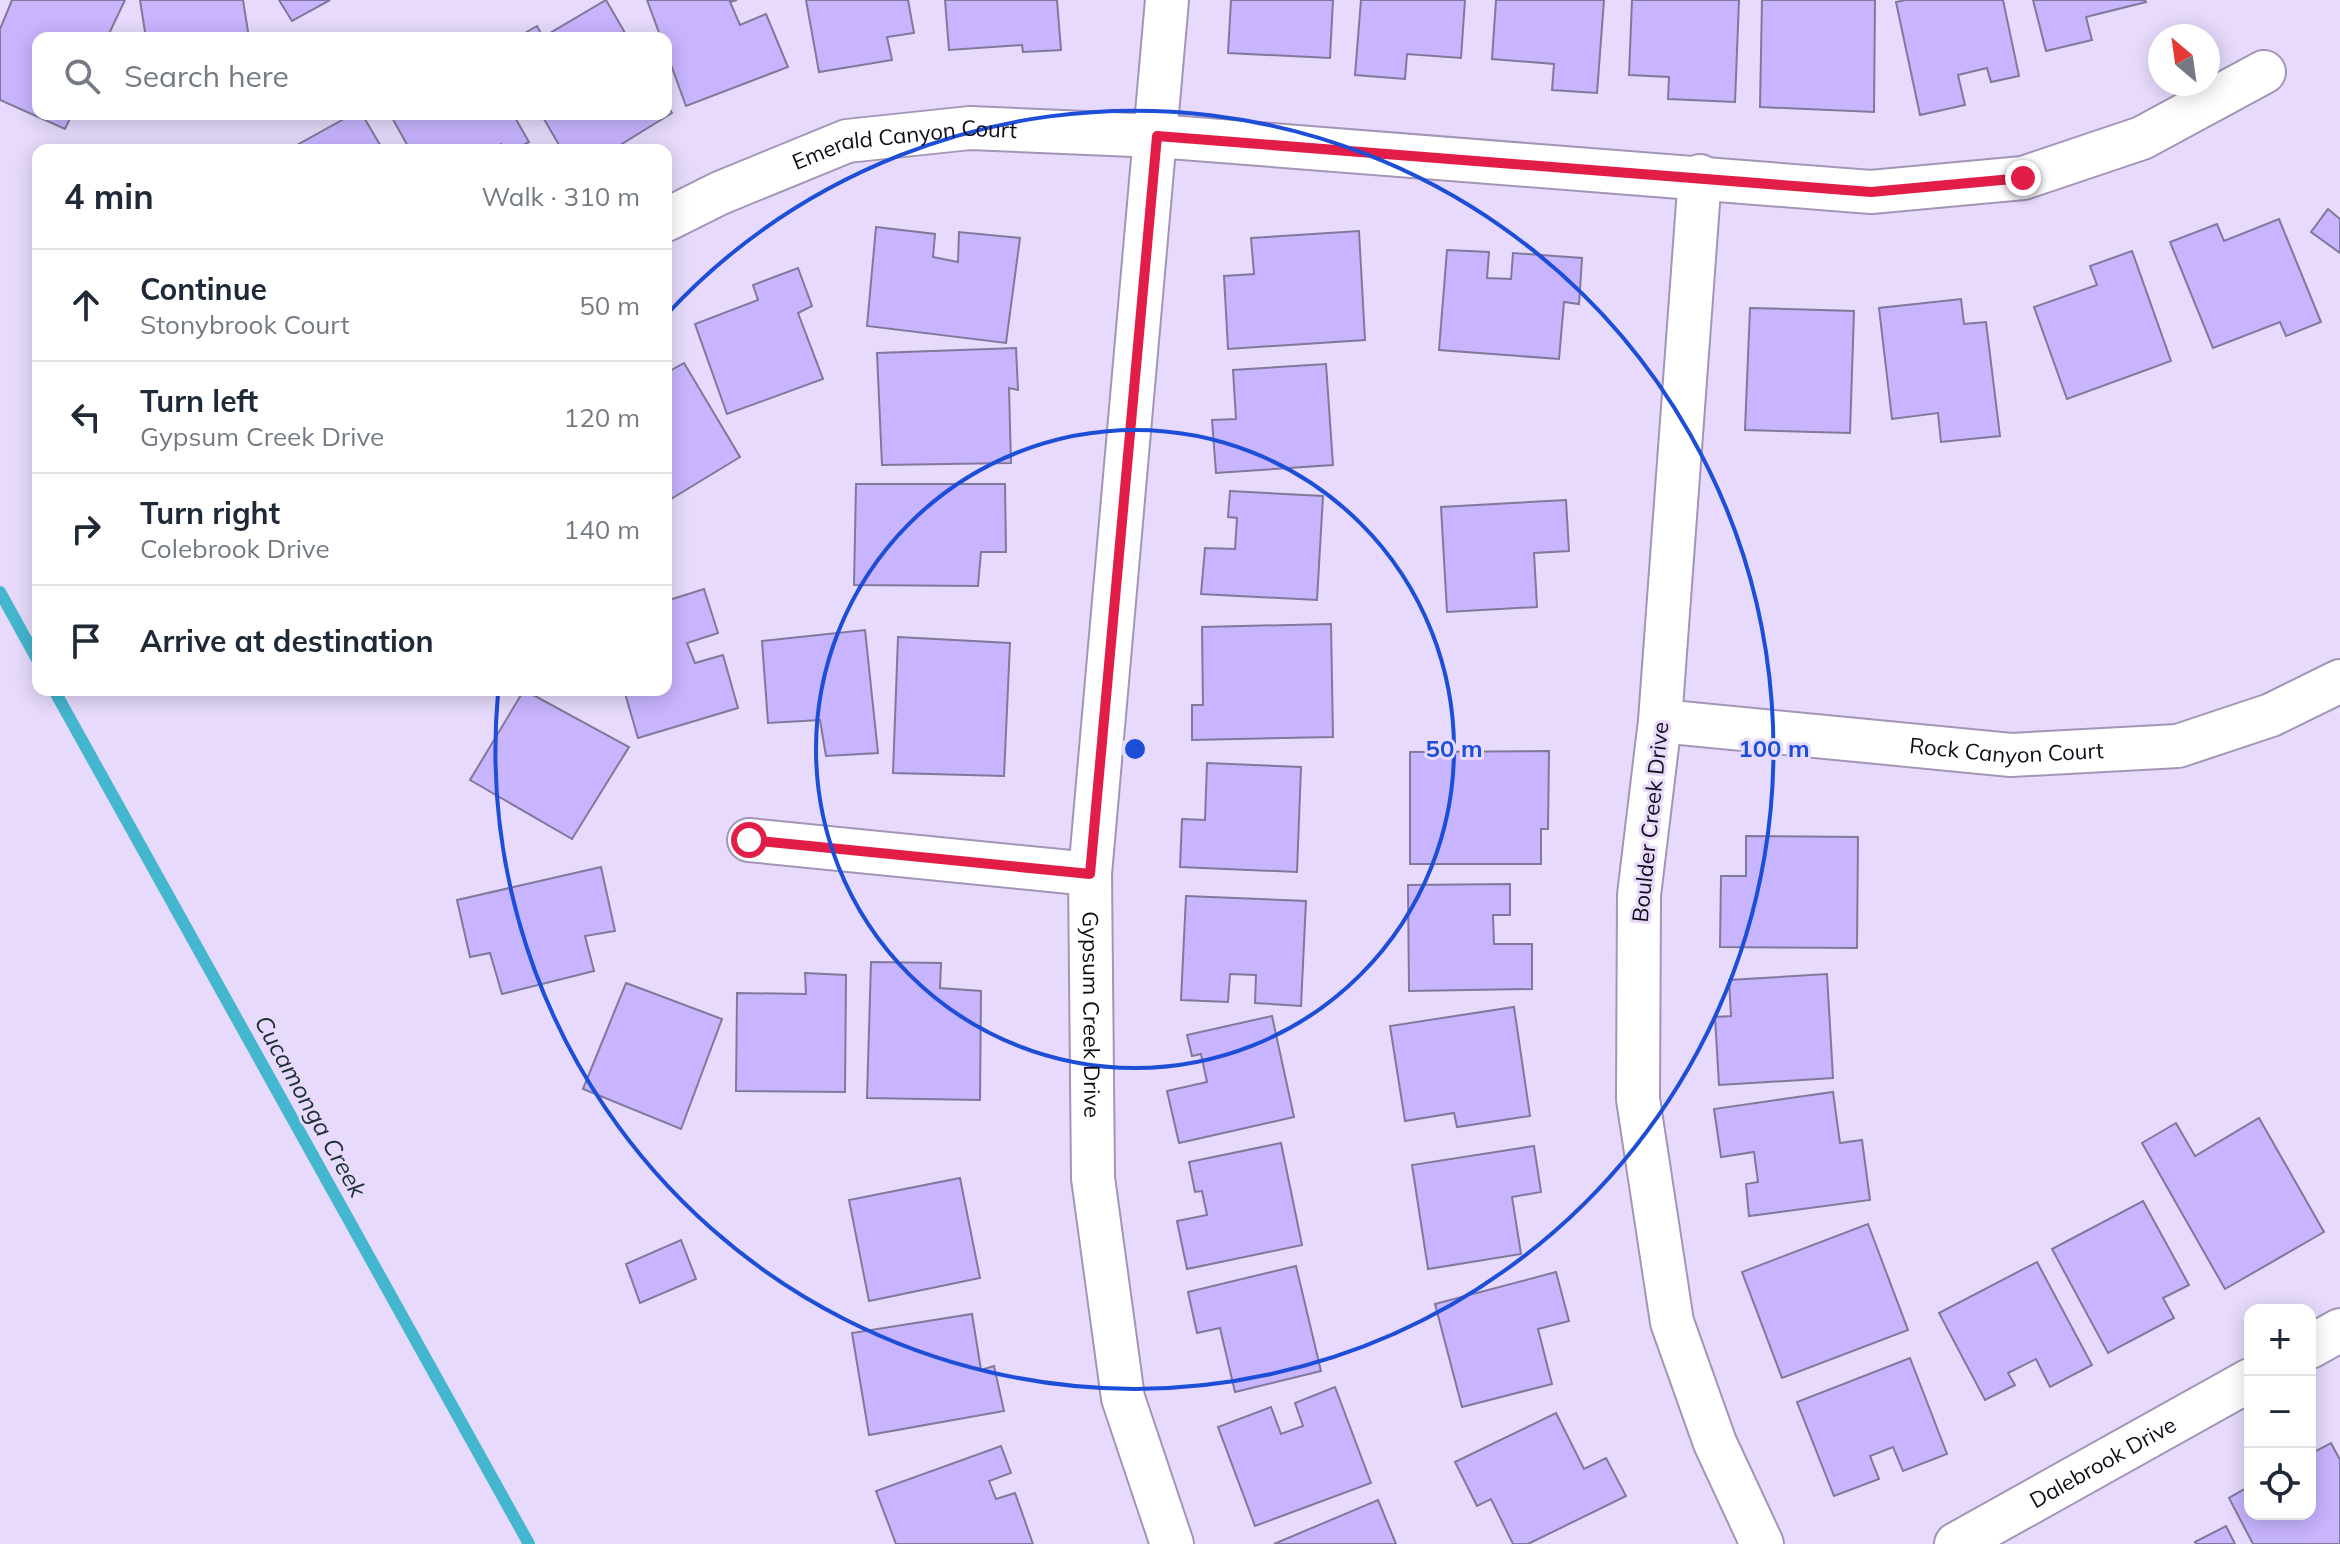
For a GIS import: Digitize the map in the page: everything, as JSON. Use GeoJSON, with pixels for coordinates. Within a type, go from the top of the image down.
{"type":"FeatureCollection","features":[{"type":"Feature","properties":{"kind":"street","name":"Gypsum Creek Drive"},"geometry":{"type":"LineString","coordinates":[[1167,0],[1090,874],[1093,1178],[1123,1398],[1172,1544]]}},
{"type":"Feature","properties":{"kind":"street","name":"Emerald Canyon Court"},"geometry":{"type":"LineString","coordinates":[[672,217],[720,193],[847,141],[970,128],[1157,136],[1700,176],[1871,192],[2023,178],[2142,138],[2264,72]]}},
{"type":"Feature","properties":{"kind":"street","name":"Boulder Creek Drive"},"geometry":{"type":"LineString","coordinates":[[1700,176],[1660,721],[1639,895],[1638,1099],[1672,1322],[1715,1443],[1762,1544]]}},
{"type":"Feature","properties":{"kind":"street","name":"Rock Canyon Court"},"geometry":{"type":"LineString","coordinates":[[1660,721],[2011,755],[2178,746],[2271,715],[2340,681]]}},
{"type":"Feature","properties":{"kind":"street"},"geometry":{"type":"LineString","coordinates":[[749,840],[1090,874]]}},
{"type":"Feature","properties":{"kind":"street"},"geometry":{"type":"LineString","coordinates":[[2316,1344],[2340,1330]]}},
{"type":"Feature","properties":{"kind":"street","name":"Dalebrook Drive"},"geometry":{"type":"LineString","coordinates":[[1956,1544],[2244,1383]]}},
{"type":"Feature","properties":{"kind":"building"},"geometry":{"type":"Polygon","coordinates":[[[12,0],[125,0],[110,32],[32,32],[32,114],[0,100],[0,29],[12,0]]]}},
{"type":"Feature","properties":{"kind":"building"},"geometry":{"type":"Polygon","coordinates":[[[140,0],[243,0],[248,32],[145,32],[140,0]]]}},
{"type":"Feature","properties":{"kind":"building"},"geometry":{"type":"Polygon","coordinates":[[[279,0],[330,0],[292,21],[279,0]]]}},
{"type":"Feature","properties":{"kind":"building"},"geometry":{"type":"Polygon","coordinates":[[[606,0],[625,32],[552,32],[606,0]]]}},
{"type":"Feature","properties":{"kind":"building"},"geometry":{"type":"Polygon","coordinates":[[[647,0],[737,0],[730,2],[740,25],[766,14],[788,67],[686,106],[672,68],[672,32],[659,32],[647,0]]]}},
{"type":"Feature","properties":{"kind":"building"},"geometry":{"type":"Polygon","coordinates":[[[806,0],[908,0],[914,33],[887,37],[892,60],[819,72],[806,0]]]}},
{"type":"Feature","properties":{"kind":"building"},"geometry":{"type":"Polygon","coordinates":[[[945,0],[1057,0],[1061,50],[1023,52],[1022,45],[949,50],[945,0]]]}},
{"type":"Feature","properties":{"kind":"building"},"geometry":{"type":"Polygon","coordinates":[[[1231,0],[1333,0],[1330,58],[1228,53],[1231,0]]]}},
{"type":"Feature","properties":{"kind":"building"},"geometry":{"type":"Polygon","coordinates":[[[1361,0],[1465,0],[1461,58],[1407,54],[1405,79],[1355,75],[1361,0]]]}},
{"type":"Feature","properties":{"kind":"building"},"geometry":{"type":"Polygon","coordinates":[[[1496,0],[1604,0],[1597,93],[1552,90],[1554,64],[1492,59],[1496,0]]]}},
{"type":"Feature","properties":{"kind":"building"},"geometry":{"type":"Polygon","coordinates":[[[1632,0],[1739,0],[1735,102],[1668,99],[1669,77],[1629,75],[1632,0]]]}},
{"type":"Feature","properties":{"kind":"building"},"geometry":{"type":"Polygon","coordinates":[[[1762,0],[1875,0],[1874,112],[1760,107],[1762,0]]]}},
{"type":"Feature","properties":{"kind":"building"},"geometry":{"type":"Polygon","coordinates":[[[2003,0],[2019,76],[1991,82],[1987,68],[1958,75],[1965,105],[1920,115],[1896,2],[2003,0]]]}},
{"type":"Feature","properties":{"kind":"building"},"geometry":{"type":"Polygon","coordinates":[[[2033,0],[2146,2],[2086,17],[2092,40],[2046,51],[2033,0]]]}},
{"type":"Feature","properties":{"kind":"building"},"geometry":{"type":"Polygon","coordinates":[[[537,26],[540,32],[526,32],[537,26]]]}},
{"type":"Feature","properties":{"kind":"building"},"geometry":{"type":"Polygon","coordinates":[[[45,120],[69,120],[65,129],[45,120]]]}},
{"type":"Feature","properties":{"kind":"building"},"geometry":{"type":"Polygon","coordinates":[[[342,120],[366,120],[380,144],[299,144],[342,120]]]}},
{"type":"Feature","properties":{"kind":"building"},"geometry":{"type":"Polygon","coordinates":[[[393,120],[516,120],[529,142],[525,144],[407,144],[393,120]]]}},
{"type":"Feature","properties":{"kind":"building"},"geometry":{"type":"Polygon","coordinates":[[[544,120],[661,120],[622,144],[558,144],[544,120]]]}},
{"type":"Feature","properties":{"kind":"building"},"geometry":{"type":"Polygon","coordinates":[[[2328,209],[2340,219],[2340,253],[2311,232],[2328,209]]]}},
{"type":"Feature","properties":{"kind":"building"},"geometry":{"type":"Polygon","coordinates":[[[2279,219],[2321,322],[2286,336],[2280,322],[2213,348],[2170,242],[2217,224],[2224,241],[2279,219]]]}},
{"type":"Feature","properties":{"kind":"building"},"geometry":{"type":"Polygon","coordinates":[[[876,227],[935,234],[933,257],[958,262],[959,232],[1020,238],[1006,343],[867,326],[876,227]]]}},
{"type":"Feature","properties":{"kind":"building"},"geometry":{"type":"Polygon","coordinates":[[[1359,231],[1365,340],[1228,349],[1224,276],[1254,274],[1251,238],[1359,231]]]}},
{"type":"Feature","properties":{"kind":"building"},"geometry":{"type":"Polygon","coordinates":[[[1447,250],[1489,252],[1487,278],[1511,279],[1513,253],[1582,258],[1579,304],[1564,302],[1559,359],[1439,350],[1447,250]]]}},
{"type":"Feature","properties":{"kind":"building"},"geometry":{"type":"Polygon","coordinates":[[[2132,251],[2171,361],[2067,399],[2034,307],[2097,285],[2090,266],[2132,251]]]}},
{"type":"Feature","properties":{"kind":"building"},"geometry":{"type":"Polygon","coordinates":[[[798,268],[812,306],[798,313],[823,379],[727,414],[695,324],[758,300],[753,285],[798,268]]]}},
{"type":"Feature","properties":{"kind":"building"},"geometry":{"type":"Polygon","coordinates":[[[1961,299],[1964,324],[1986,322],[2000,436],[1941,442],[1938,413],[1892,419],[1879,308],[1961,299]]]}},
{"type":"Feature","properties":{"kind":"building"},"geometry":{"type":"Polygon","coordinates":[[[1750,308],[1854,311],[1850,433],[1745,430],[1750,308]]]}},
{"type":"Feature","properties":{"kind":"building"},"geometry":{"type":"Polygon","coordinates":[[[1016,348],[1018,390],[1009,388],[1011,463],[882,465],[877,353],[1016,348]]]}},
{"type":"Feature","properties":{"kind":"building"},"geometry":{"type":"Polygon","coordinates":[[[684,363],[740,457],[672,498],[672,370],[684,363]]]}},
{"type":"Feature","properties":{"kind":"building"},"geometry":{"type":"Polygon","coordinates":[[[1326,364],[1333,465],[1216,473],[1212,420],[1236,419],[1233,370],[1326,364]]]}},
{"type":"Feature","properties":{"kind":"building"},"geometry":{"type":"Polygon","coordinates":[[[856,484],[1005,484],[1006,552],[981,552],[978,586],[854,585],[856,484]]]}},
{"type":"Feature","properties":{"kind":"building"},"geometry":{"type":"Polygon","coordinates":[[[1230,491],[1323,496],[1317,600],[1201,594],[1205,548],[1235,549],[1237,518],[1228,517],[1230,491]]]}},
{"type":"Feature","properties":{"kind":"building"},"geometry":{"type":"Polygon","coordinates":[[[1566,500],[1569,551],[1534,553],[1537,607],[1447,612],[1441,507],[1566,500]]]}},
{"type":"Feature","properties":{"kind":"building"},"geometry":{"type":"Polygon","coordinates":[[[704,589],[718,633],[687,643],[695,663],[723,655],[738,708],[638,738],[626,696],[672,696],[672,599],[704,589]]]}},
{"type":"Feature","properties":{"kind":"building"},"geometry":{"type":"Polygon","coordinates":[[[1331,624],[1333,737],[1192,740],[1192,705],[1203,705],[1202,627],[1331,624]]]}},
{"type":"Feature","properties":{"kind":"building"},"geometry":{"type":"Polygon","coordinates":[[[865,630],[878,753],[826,756],[820,720],[768,723],[762,641],[865,630]]]}},
{"type":"Feature","properties":{"kind":"building"},"geometry":{"type":"Polygon","coordinates":[[[898,637],[1010,643],[1004,776],[893,773],[898,637]]]}},
{"type":"Feature","properties":{"kind":"building"},"geometry":{"type":"Polygon","coordinates":[[[520,696],[535,696],[629,747],[572,839],[470,780],[520,696]]]}},
{"type":"Feature","properties":{"kind":"building"},"geometry":{"type":"Polygon","coordinates":[[[1549,751],[1548,829],[1541,829],[1541,864],[1410,864],[1410,752],[1549,751]]]}},
{"type":"Feature","properties":{"kind":"building"},"geometry":{"type":"Polygon","coordinates":[[[1207,763],[1301,767],[1297,872],[1180,867],[1182,819],[1205,820],[1207,763]]]}},
{"type":"Feature","properties":{"kind":"building"},"geometry":{"type":"Polygon","coordinates":[[[1746,836],[1858,837],[1857,948],[1720,947],[1721,876],[1746,876],[1746,836]]]}},
{"type":"Feature","properties":{"kind":"building"},"geometry":{"type":"Polygon","coordinates":[[[601,867],[615,931],[585,936],[594,971],[502,994],[490,953],[470,957],[457,900],[601,867]]]}},
{"type":"Feature","properties":{"kind":"building"},"geometry":{"type":"Polygon","coordinates":[[[1510,884],[1510,915],[1493,915],[1494,944],[1532,944],[1532,989],[1409,991],[1408,885],[1510,884]]]}},
{"type":"Feature","properties":{"kind":"building"},"geometry":{"type":"Polygon","coordinates":[[[1186,896],[1306,901],[1301,1006],[1255,1003],[1256,975],[1230,974],[1228,1002],[1181,1000],[1186,896]]]}},
{"type":"Feature","properties":{"kind":"building"},"geometry":{"type":"Polygon","coordinates":[[[871,962],[941,963],[940,988],[981,991],[980,1100],[867,1098],[871,962]]]}},
{"type":"Feature","properties":{"kind":"building"},"geometry":{"type":"Polygon","coordinates":[[[805,973],[846,975],[845,1092],[736,1091],[737,993],[806,994],[805,973]]]}},
{"type":"Feature","properties":{"kind":"building"},"geometry":{"type":"Polygon","coordinates":[[[1827,974],[1833,1078],[1719,1085],[1715,1017],[1731,1016],[1729,980],[1827,974]]]}},
{"type":"Feature","properties":{"kind":"building"},"geometry":{"type":"Polygon","coordinates":[[[626,983],[722,1019],[681,1129],[583,1089],[626,983]]]}},
{"type":"Feature","properties":{"kind":"building"},"geometry":{"type":"Polygon","coordinates":[[[1514,1007],[1530,1116],[1457,1127],[1454,1113],[1405,1121],[1390,1026],[1514,1007]]]}},
{"type":"Feature","properties":{"kind":"building"},"geometry":{"type":"Polygon","coordinates":[[[1272,1016],[1294,1117],[1179,1143],[1167,1091],[1207,1082],[1201,1054],[1192,1056],[1187,1035],[1272,1016]]]}},
{"type":"Feature","properties":{"kind":"building"},"geometry":{"type":"Polygon","coordinates":[[[1833,1092],[1840,1143],[1862,1140],[1870,1200],[1749,1216],[1746,1184],[1758,1182],[1754,1152],[1721,1157],[1714,1109],[1833,1092]]]}},
{"type":"Feature","properties":{"kind":"building"},"geometry":{"type":"Polygon","coordinates":[[[2259,1118],[2324,1232],[2225,1289],[2142,1143],[2176,1123],[2195,1156],[2259,1118]]]}},
{"type":"Feature","properties":{"kind":"building"},"geometry":{"type":"Polygon","coordinates":[[[1281,1143],[1302,1245],[1187,1269],[1177,1221],[1207,1215],[1202,1191],[1195,1192],[1189,1162],[1281,1143]]]}},
{"type":"Feature","properties":{"kind":"building"},"geometry":{"type":"Polygon","coordinates":[[[1534,1146],[1541,1192],[1512,1197],[1521,1254],[1428,1269],[1412,1165],[1534,1146]]]}},
{"type":"Feature","properties":{"kind":"building"},"geometry":{"type":"Polygon","coordinates":[[[960,1178],[980,1278],[869,1301],[849,1200],[960,1178]]]}},
{"type":"Feature","properties":{"kind":"building"},"geometry":{"type":"Polygon","coordinates":[[[2143,1201],[2189,1285],[2163,1298],[2174,1318],[2108,1353],[2052,1249],[2143,1201]]]}},
{"type":"Feature","properties":{"kind":"building"},"geometry":{"type":"Polygon","coordinates":[[[1868,1224],[1908,1330],[1782,1378],[1742,1272],[1868,1224]]]}},
{"type":"Feature","properties":{"kind":"building"},"geometry":{"type":"Polygon","coordinates":[[[681,1240],[696,1279],[640,1303],[626,1264],[681,1240]]]}},
{"type":"Feature","properties":{"kind":"building"},"geometry":{"type":"Polygon","coordinates":[[[2037,1262],[2092,1365],[2050,1387],[2036,1359],[2008,1373],[2015,1385],[1985,1400],[1939,1313],[2037,1262]]]}},
{"type":"Feature","properties":{"kind":"building"},"geometry":{"type":"Polygon","coordinates":[[[1296,1266],[1321,1371],[1235,1392],[1220,1328],[1197,1333],[1188,1292],[1296,1266]]]}},
{"type":"Feature","properties":{"kind":"building"},"geometry":{"type":"Polygon","coordinates":[[[1556,1272],[1569,1321],[1538,1329],[1552,1384],[1462,1407],[1435,1304],[1556,1272]]]}},
{"type":"Feature","properties":{"kind":"building"},"geometry":{"type":"Polygon","coordinates":[[[972,1314],[981,1370],[994,1366],[1004,1411],[869,1435],[852,1333],[972,1314]]]}},
{"type":"Feature","properties":{"kind":"building"},"geometry":{"type":"Polygon","coordinates":[[[1910,1358],[1947,1454],[1903,1471],[1893,1447],[1870,1456],[1879,1479],[1834,1496],[1797,1402],[1910,1358]]]}},
{"type":"Feature","properties":{"kind":"building"},"geometry":{"type":"Polygon","coordinates":[[[1335,1387],[1371,1483],[1255,1526],[1218,1427],[1271,1407],[1281,1434],[1303,1426],[1295,1403],[1335,1387]]]}},
{"type":"Feature","properties":{"kind":"building"},"geometry":{"type":"Polygon","coordinates":[[[1556,1413],[1584,1469],[1606,1458],[1626,1496],[1528,1544],[1513,1544],[1491,1499],[1477,1506],[1455,1462],[1556,1413]]]}},
{"type":"Feature","properties":{"kind":"building"},"geometry":{"type":"Polygon","coordinates":[[[2331,1443],[2340,1460],[2340,1544],[2253,1544],[2229,1498],[2244,1489],[2244,1520],[2316,1520],[2316,1451],[2331,1443]]]}},
{"type":"Feature","properties":{"kind":"building"},"geometry":{"type":"Polygon","coordinates":[[[1001,1446],[1011,1473],[989,1481],[996,1499],[1015,1493],[1033,1544],[896,1544],[876,1491],[1001,1446]]]}},
{"type":"Feature","properties":{"kind":"building"},"geometry":{"type":"Polygon","coordinates":[[[1378,1500],[1396,1544],[1274,1544],[1378,1500]]]}},
{"type":"Feature","properties":{"kind":"building"},"geometry":{"type":"Polygon","coordinates":[[[2226,1526],[2235,1544],[2196,1544],[2195,1542],[2226,1526]]]}},
{"type":"Feature","properties":{"kind":"waterway","name":"Cucamonga Creek"},"geometry":{"type":"LineString","coordinates":[[0,592],[32,650]]}},
{"type":"Feature","properties":{"kind":"waterway","name":"Cucamonga Creek"},"geometry":{"type":"LineString","coordinates":[[57,696],[529,1544]]}},
{"type":"Feature","properties":{"kind":"route"},"geometry":{"type":"LineString","coordinates":[[749,840],[1090,874],[1157,136],[1700,176],[1871,192],[2023,178]]}}]}
